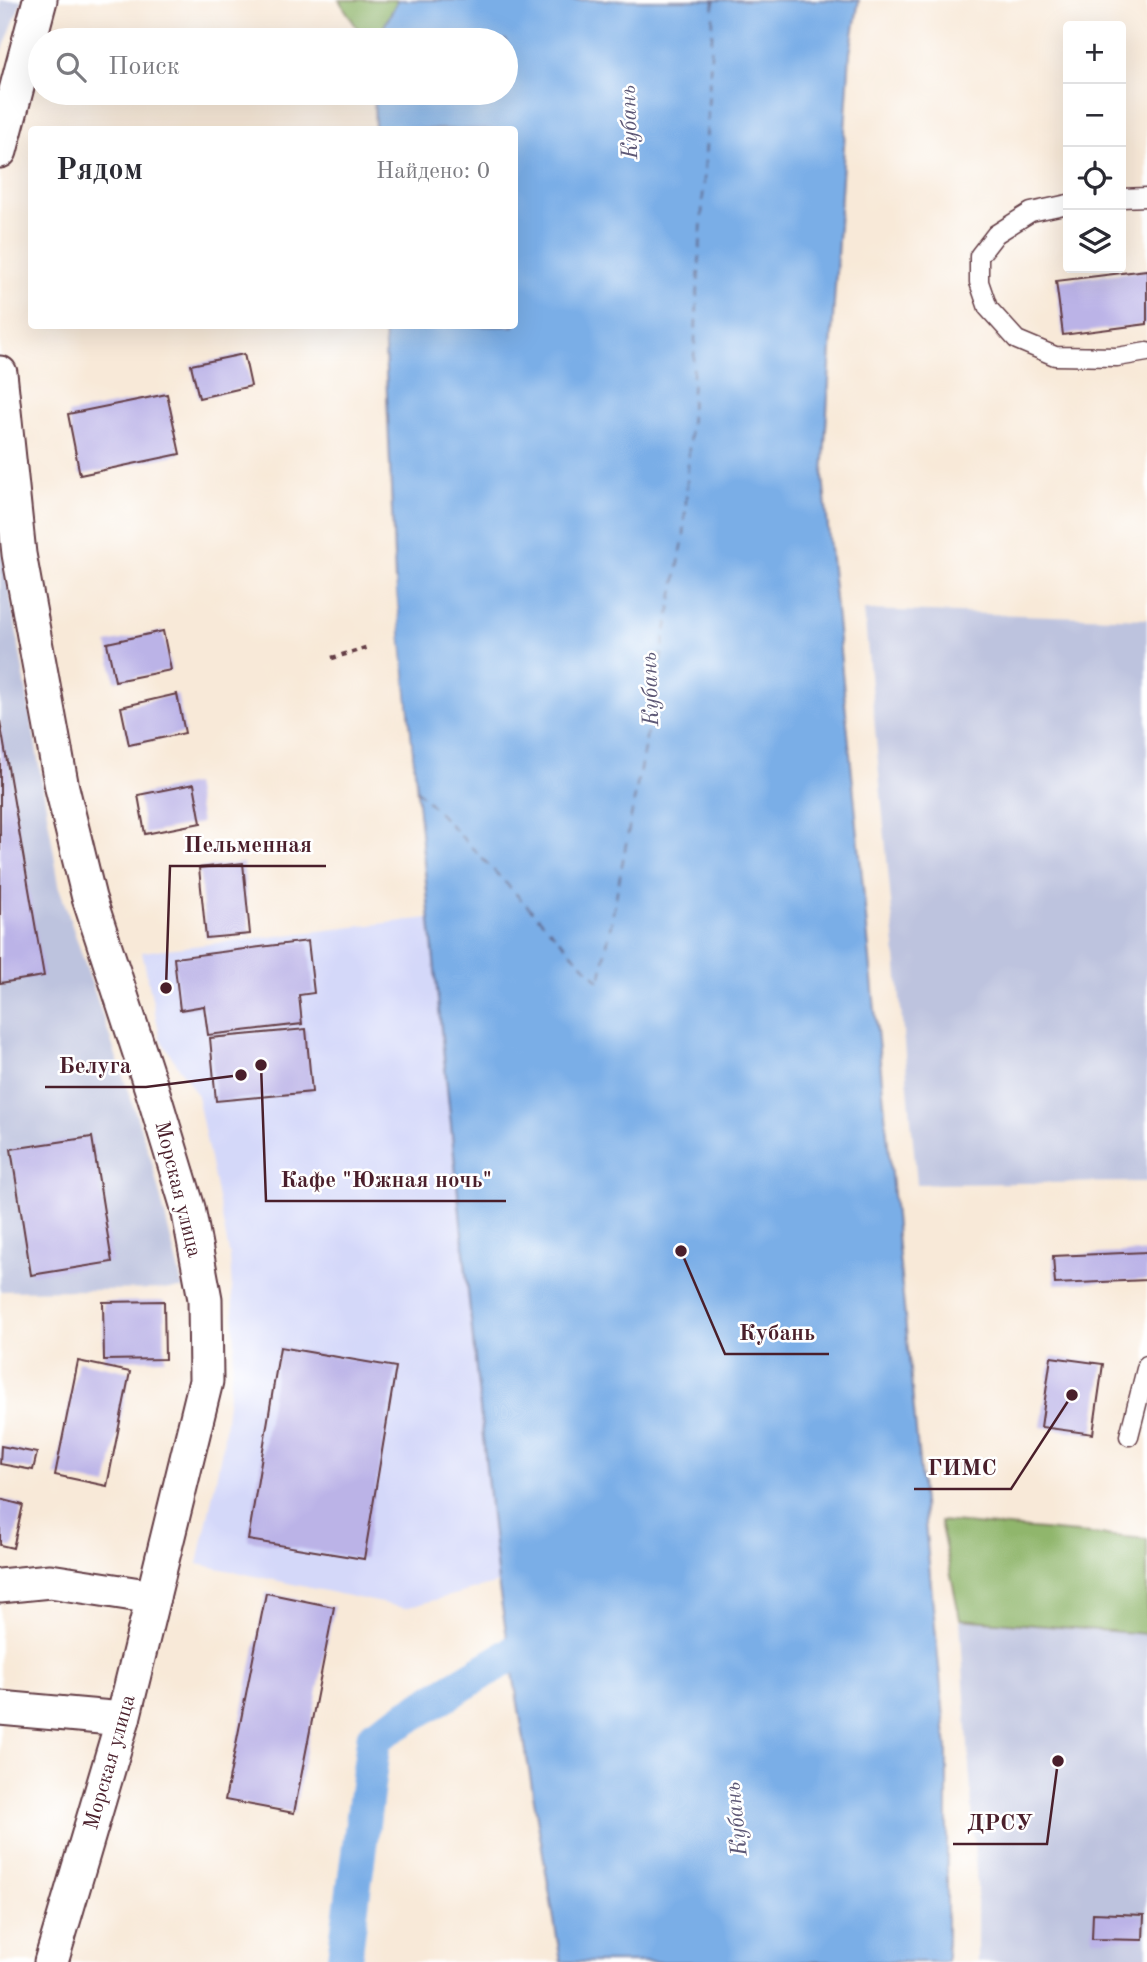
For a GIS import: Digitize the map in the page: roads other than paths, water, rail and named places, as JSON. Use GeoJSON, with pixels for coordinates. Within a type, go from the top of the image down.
{"type":"FeatureCollection","features":[{"type":"Feature","properties":{"kind":"street"},"geometry":{"type":"LineString","coordinates":[[33,28],[40,0]]}},
{"type":"Feature","properties":{"kind":"street"},"geometry":{"type":"LineString","coordinates":[[0,151],[28,45]]}},
{"type":"Feature","properties":{"kind":"street","name":"Морская улица"},"geometry":{"type":"LineString","coordinates":[[0,373],[9,556],[89,898],[155,1096],[188,1208],[205,1299],[206,1381],[122,1719],[51,1962]]}},
{"type":"Feature","properties":{"kind":"street"},"geometry":{"type":"LineString","coordinates":[[0,1586],[50,1581],[153,1597]]}},
{"type":"Feature","properties":{"kind":"street"},"geometry":{"type":"LineString","coordinates":[[0,1708],[122,1719]]}},
{"type":"Feature","properties":{"kind":"lane"},"geometry":{"type":"LineString","coordinates":[[1126,198],[1147,197]]}},
{"type":"Feature","properties":{"kind":"lane"},"geometry":{"type":"LineString","coordinates":[[1063,205],[1031,212],[996,234],[979,256],[979,282],[988,308],[1017,340],[1055,356],[1117,357],[1147,352]]}},
{"type":"Feature","properties":{"kind":"lane"},"geometry":{"type":"LineString","coordinates":[[1129,1436],[1147,1365]]}},
{"type":"Feature","properties":{"kind":"water","name":"Кубань"},"geometry":{"type":"Polygon","coordinates":[[[398,0],[859,0],[850,53],[823,476],[947,1749],[947,1962],[561,1962],[498,1583],[395,581],[384,329],[518,329],[518,126],[375,126],[374,105],[518,105],[518,28],[383,28],[398,0]]]}},
{"type":"Feature","properties":{"kind":"waterway"},"geometry":{"type":"LineString","coordinates":[[344,1962],[374,1737],[552,1630]]}},
{"type":"Feature","properties":{"kind":"place","name":"Пельменная"},"geometry":{"type":"Point","coordinates":[166,988]}},
{"type":"Feature","properties":{"kind":"place","name":"Кафе \"Южная ночь\""},"geometry":{"type":"Point","coordinates":[261,1065]}},
{"type":"Feature","properties":{"kind":"place","name":"Белуга"},"geometry":{"type":"Point","coordinates":[241,1075]}},
{"type":"Feature","properties":{"kind":"place","name":"Кубань"},"geometry":{"type":"Point","coordinates":[681,1251]}},
{"type":"Feature","properties":{"kind":"place","name":"ГИМС"},"geometry":{"type":"Point","coordinates":[1072,1395]}},
{"type":"Feature","properties":{"kind":"place","name":"ДРСУ"},"geometry":{"type":"Point","coordinates":[1058,1761]}}]}
